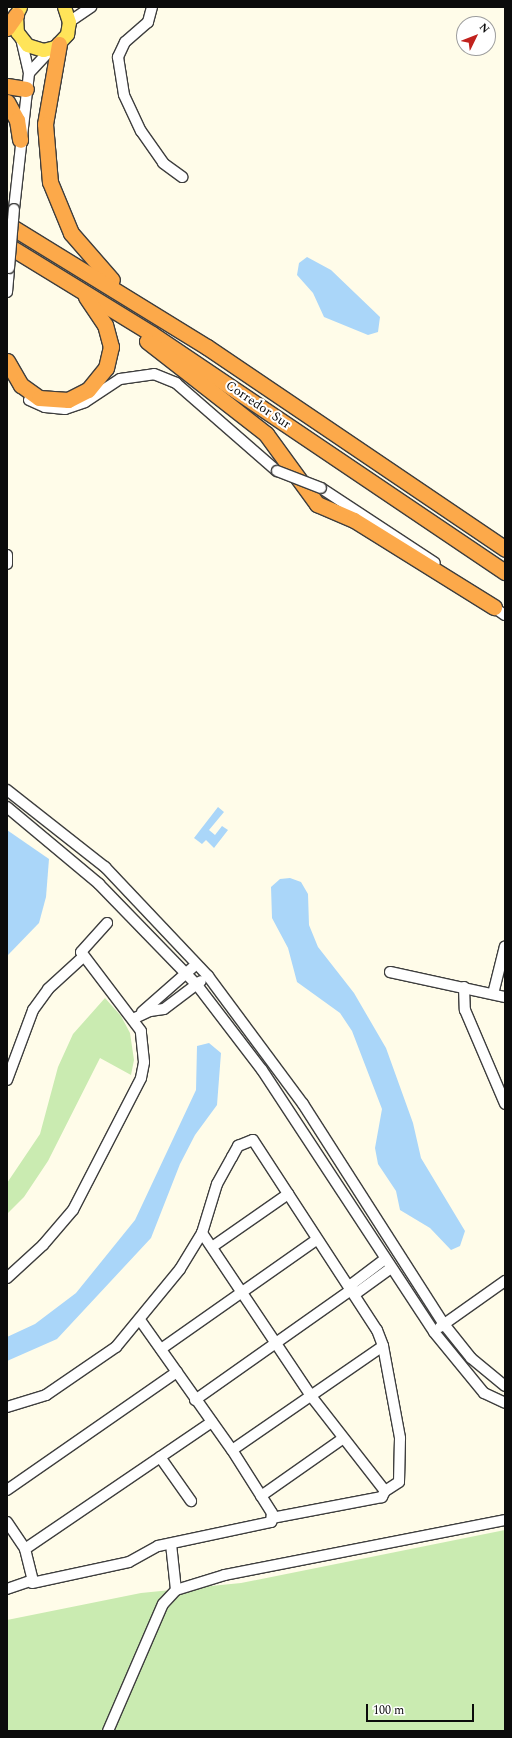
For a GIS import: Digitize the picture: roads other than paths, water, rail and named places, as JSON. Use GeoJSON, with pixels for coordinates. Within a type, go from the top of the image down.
{"type":"FeatureCollection","features":[{"type":"Feature","properties":{"kind":"highway"},"geometry":{"type":"LineString","coordinates":[[7,28],[18,11]]}},
{"type":"Feature","properties":{"kind":"highway"},"geometry":{"type":"LineString","coordinates":[[55,46],[45,124],[47,166],[54,196],[65,222],[87,255],[154,314]]}},
{"type":"Feature","properties":{"kind":"highway"},"geometry":{"type":"LineString","coordinates":[[7,86],[26,89]]}},
{"type":"Feature","properties":{"kind":"highway"},"geometry":{"type":"LineString","coordinates":[[7,102],[17,120],[20,140]]}},
{"type":"Feature","properties":{"kind":"highway","name":"Corredor Sur"},"geometry":{"type":"LineString","coordinates":[[7,224],[154,314],[505,549]]}},
{"type":"Feature","properties":{"kind":"highway","name":"Corredor Sur"},"geometry":{"type":"LineString","coordinates":[[7,245],[99,301],[505,572]]}},
{"type":"Feature","properties":{"kind":"highway"},"geometry":{"type":"LineString","coordinates":[[7,361],[16,379],[34,396],[56,401],[79,396],[101,377],[110,358],[110,338],[100,316],[80,290]]}},
{"type":"Feature","properties":{"kind":"highway"},"geometry":{"type":"LineString","coordinates":[[99,301],[266,434],[317,504],[354,520],[499,611]]}},
{"type":"Feature","properties":{"kind":"main road"},"geometry":{"type":"LineString","coordinates":[[18,11],[21,40],[34,49],[55,46],[67,34],[69,22],[64,7]]}},
{"type":"Feature","properties":{"kind":"street"},"geometry":{"type":"LineString","coordinates":[[69,22],[91,7]]}},
{"type":"Feature","properties":{"kind":"street"},"geometry":{"type":"LineString","coordinates":[[152,7],[148,22],[125,42],[118,57],[124,95],[141,131],[163,163],[182,177]]}},
{"type":"Feature","properties":{"kind":"street"},"geometry":{"type":"LineString","coordinates":[[21,40],[30,73]]}},
{"type":"Feature","properties":{"kind":"street"},"geometry":{"type":"LineString","coordinates":[[7,291],[26,89],[30,73],[55,46]]}},
{"type":"Feature","properties":{"kind":"street"},"geometry":{"type":"LineString","coordinates":[[16,379],[22,392],[36,404],[66,409],[85,402],[132,374],[166,377],[277,472],[321,488],[422,553],[499,611]]}},
{"type":"Feature","properties":{"kind":"street"},"geometry":{"type":"LineString","coordinates":[[7,555],[7,564]]}},
{"type":"Feature","properties":{"kind":"street"},"geometry":{"type":"LineString","coordinates":[[7,790],[105,867],[208,976],[303,1104],[444,1324],[470,1358],[505,1386]]}},
{"type":"Feature","properties":{"kind":"street"},"geometry":{"type":"LineString","coordinates":[[7,807],[82,868],[198,985],[262,1070],[434,1332],[484,1393],[505,1403]]}},
{"type":"Feature","properties":{"kind":"street"},"geometry":{"type":"LineString","coordinates":[[7,1080],[33,1010],[48,989],[83,957],[84,947],[107,923]]}},
{"type":"Feature","properties":{"kind":"street"},"geometry":{"type":"LineString","coordinates":[[493,994],[502,973],[505,946]]}},
{"type":"Feature","properties":{"kind":"street"},"geometry":{"type":"LineString","coordinates":[[7,1278],[43,1245],[73,1210],[122,1121],[144,1062],[141,1031],[135,1018],[83,957]]}},
{"type":"Feature","properties":{"kind":"street"},"geometry":{"type":"LineString","coordinates":[[135,1018],[197,963]]}},
{"type":"Feature","properties":{"kind":"street"},"geometry":{"type":"LineString","coordinates":[[390,972],[505,997]]}},
{"type":"Feature","properties":{"kind":"street"},"geometry":{"type":"LineString","coordinates":[[135,1018],[150,1011],[164,1009],[198,985],[208,976]]}},
{"type":"Feature","properties":{"kind":"street"},"geometry":{"type":"LineString","coordinates":[[464,987],[465,1010],[505,1104]]}},
{"type":"Feature","properties":{"kind":"street"},"geometry":{"type":"LineString","coordinates":[[7,1407],[46,1395],[83,1372],[116,1347],[140,1320],[180,1269],[202,1233],[216,1184],[238,1146],[247,1140],[253,1140],[316,1240],[377,1330],[383,1346],[398,1412],[400,1458],[399,1482],[385,1491],[382,1498],[272,1518]]}},
{"type":"Feature","properties":{"kind":"street"},"geometry":{"type":"LineString","coordinates":[[212,1247],[288,1194]]}},
{"type":"Feature","properties":{"kind":"street"},"geometry":{"type":"LineString","coordinates":[[202,1233],[311,1396],[342,1439],[385,1491]]}},
{"type":"Feature","properties":{"kind":"street"},"geometry":{"type":"LineString","coordinates":[[161,1349],[241,1291],[316,1240]]}},
{"type":"Feature","properties":{"kind":"street"},"geometry":{"type":"LineString","coordinates":[[195,1400],[351,1290],[352,1284],[388,1263]]}},
{"type":"Feature","properties":{"kind":"street"},"geometry":{"type":"LineString","coordinates":[[434,1332],[504,1283]]}},
{"type":"Feature","properties":{"kind":"street"},"geometry":{"type":"LineString","coordinates":[[140,1320],[195,1400],[232,1450],[261,1496],[272,1518]]}},
{"type":"Feature","properties":{"kind":"street"},"geometry":{"type":"LineString","coordinates":[[232,1450],[383,1346]]}},
{"type":"Feature","properties":{"kind":"street"},"geometry":{"type":"LineString","coordinates":[[7,1490],[177,1372]]}},
{"type":"Feature","properties":{"kind":"street"},"geometry":{"type":"LineString","coordinates":[[26,1549],[212,1422]]}},
{"type":"Feature","properties":{"kind":"street"},"geometry":{"type":"LineString","coordinates":[[261,1496],[342,1439]]}},
{"type":"Feature","properties":{"kind":"street"},"geometry":{"type":"LineString","coordinates":[[160,1457],[191,1501]]}},
{"type":"Feature","properties":{"kind":"street"},"geometry":{"type":"LineString","coordinates":[[7,1589],[129,1562],[147,1550],[269,1524],[272,1518]]}},
{"type":"Feature","properties":{"kind":"street"},"geometry":{"type":"LineString","coordinates":[[108,1731],[163,1604],[176,1590],[225,1575],[505,1520]]}},
{"type":"Feature","properties":{"kind":"street"},"geometry":{"type":"LineString","coordinates":[[7,1522],[26,1549],[32,1583]]}},
{"type":"Feature","properties":{"kind":"street"},"geometry":{"type":"LineString","coordinates":[[170,1544],[176,1590]]}},
{"type":"Feature","properties":{"kind":"water"},"geometry":{"type":"Polygon","coordinates":[[[307,257],[331,270],[380,317],[378,332],[368,335],[324,317],[313,293],[297,275],[299,263],[307,257]]]}},
{"type":"Feature","properties":{"kind":"water"},"geometry":{"type":"Polygon","coordinates":[[[218,807],[224,812],[209,830],[215,835],[222,826],[228,830],[214,848],[206,840],[202,844],[194,838],[218,807]]]}},
{"type":"Feature","properties":{"kind":"water"},"geometry":{"type":"Polygon","coordinates":[[[7,830],[49,859],[46,897],[39,923],[7,956],[7,830]]]}},
{"type":"Feature","properties":{"kind":"water"},"geometry":{"type":"Polygon","coordinates":[[[290,878],[301,882],[308,894],[309,925],[318,947],[354,993],[386,1048],[413,1123],[421,1158],[465,1231],[460,1246],[451,1250],[430,1228],[400,1210],[396,1191],[378,1164],[375,1148],[382,1109],[352,1031],[340,1013],[297,982],[288,948],[272,918],[271,887],[280,879],[290,878]]]}},
{"type":"Feature","properties":{"kind":"water"},"geometry":{"type":"Polygon","coordinates":[[[209,1043],[221,1053],[217,1105],[195,1135],[180,1164],[151,1238],[57,1339],[7,1361],[7,1337],[35,1324],[76,1293],[135,1220],[196,1090],[197,1046],[209,1043]]]}}]}
